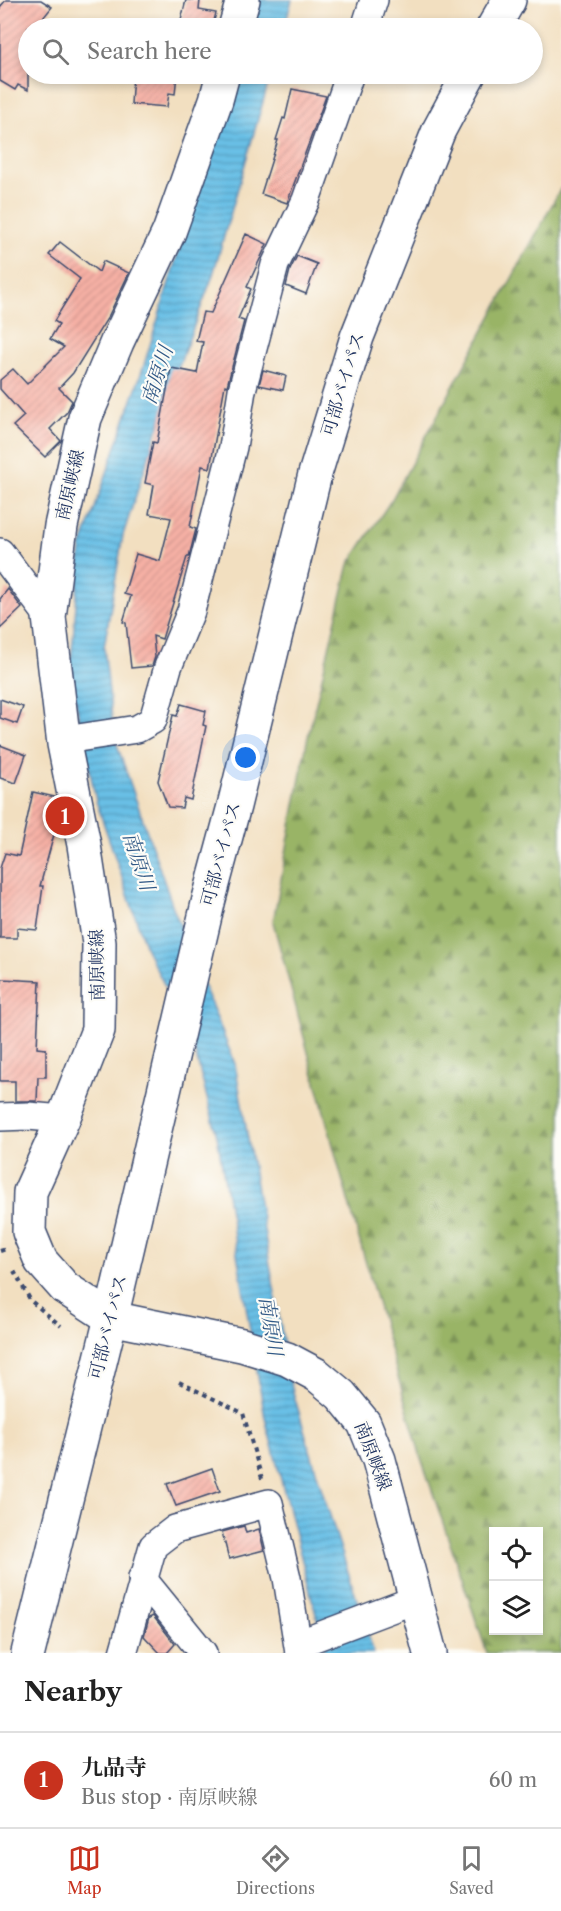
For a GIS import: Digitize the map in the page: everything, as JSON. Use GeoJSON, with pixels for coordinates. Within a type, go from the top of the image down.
{"type":"FeatureCollection","features":[{"type":"Feature","properties":{"kind":"main road"},"geometry":{"type":"LineString","coordinates":[[238,18],[243,0]]}},
{"type":"Feature","properties":{"kind":"main road"},"geometry":{"type":"LineString","coordinates":[[499,18],[509,0]]}},
{"type":"Feature","properties":{"kind":"main road","name":"南原峡線"},"geometry":{"type":"LineString","coordinates":[[221,84],[169,232],[117,342],[86,418],[61,526],[49,617],[71,741],[99,942],[98,1030],[63,1119],[30,1192],[29,1232],[40,1261],[65,1288],[111,1318],[242,1345],[287,1359],[317,1375],[341,1395],[364,1423],[379,1460],[430,1653]]}},
{"type":"Feature","properties":{"kind":"main road","name":"可部バイパス"},"geometry":{"type":"LineString","coordinates":[[28,1653],[111,1318],[209,899],[240,783],[315,474],[357,337],[439,130],[464,84]]}},
{"type":"Feature","properties":{"kind":"street"},"geometry":{"type":"LineString","coordinates":[[368,18],[374,0]]}},
{"type":"Feature","properties":{"kind":"street"},"geometry":{"type":"LineString","coordinates":[[71,741],[137,729],[153,720],[168,667],[191,611],[233,447],[242,390],[275,265],[306,200],[347,84]]}},
{"type":"Feature","properties":{"kind":"street"},"geometry":{"type":"LineString","coordinates":[[0,552],[49,617]]}},
{"type":"Feature","properties":{"kind":"street"},"geometry":{"type":"LineString","coordinates":[[0,1117],[28,1116],[63,1119]]}},
{"type":"Feature","properties":{"kind":"street"},"geometry":{"type":"LineString","coordinates":[[131,1649],[142,1578],[153,1546],[175,1529],[269,1503],[305,1647],[376,1614],[417,1599]]}},
{"type":"Feature","properties":{"kind":"street"},"geometry":{"type":"LineString","coordinates":[[142,1578],[203,1653]]}},
{"type":"Feature","properties":{"kind":"path"},"geometry":{"type":"LineString","coordinates":[[0,1251],[6,1250]]}},
{"type":"Feature","properties":{"kind":"path"},"geometry":{"type":"LineString","coordinates":[[179,1382],[243,1413],[269,1503]]}},
{"type":"Feature","properties":{"kind":"green space"},"geometry":{"type":"Polygon","coordinates":[[[561,188],[561,1653],[487,1653],[421,1458],[273,922],[307,741],[349,564],[392,499],[561,188]]]}},
{"type":"Feature","properties":{"kind":"water"},"geometry":{"type":"Polygon","coordinates":[[[251,0],[292,0],[287,18],[246,18],[251,0]]]}},
{"type":"Feature","properties":{"kind":"water","name":"南原川"},"geometry":{"type":"Polygon","coordinates":[[[229,84],[268,84],[212,278],[175,376],[123,535],[104,647],[114,736],[174,910],[235,1064],[291,1385],[374,1653],[326,1653],[265,1418],[217,1136],[191,1037],[147,951],[96,801],[70,673],[81,548],[144,365],[229,84]]]}},
{"type":"Feature","properties":{"kind":"building"},"geometry":{"type":"Polygon","coordinates":[[[6,0],[41,0],[52,7],[43,18],[18,18],[18,84],[28,84],[28,90],[18,85],[15,90],[0,81],[0,7],[6,0]]]}},
{"type":"Feature","properties":{"kind":"building"},"geometry":{"type":"Polygon","coordinates":[[[186,0],[200,0],[199,10],[216,13],[215,18],[182,18],[186,0]]]}},
{"type":"Feature","properties":{"kind":"building"},"geometry":{"type":"Polygon","coordinates":[[[132,84],[176,84],[175,94],[169,93],[167,107],[131,104],[132,84]]]}},
{"type":"Feature","properties":{"kind":"building"},"geometry":{"type":"Polygon","coordinates":[[[292,89],[326,96],[287,203],[261,194],[292,89]]]}},
{"type":"Feature","properties":{"kind":"building"},"geometry":{"type":"Polygon","coordinates":[[[246,234],[267,244],[247,287],[251,289],[238,319],[244,321],[227,386],[225,385],[210,468],[202,466],[190,527],[196,529],[189,557],[187,557],[162,639],[153,636],[155,657],[152,666],[131,668],[126,623],[123,622],[131,596],[124,594],[136,554],[160,561],[171,518],[149,514],[154,485],[145,483],[153,442],[157,443],[171,368],[197,373],[203,342],[196,341],[203,312],[211,313],[246,234]]]}},
{"type":"Feature","properties":{"kind":"building"},"geometry":{"type":"Polygon","coordinates":[[[60,242],[99,272],[103,261],[129,273],[108,317],[73,373],[59,388],[72,401],[67,412],[50,429],[61,441],[45,457],[13,426],[24,416],[0,389],[0,380],[13,369],[27,384],[64,347],[50,339],[59,324],[54,321],[80,279],[49,255],[60,242]]]}},
{"type":"Feature","properties":{"kind":"building"},"geometry":{"type":"Polygon","coordinates":[[[297,256],[317,264],[306,294],[286,286],[297,256]]]}},
{"type":"Feature","properties":{"kind":"building"},"geometry":{"type":"Polygon","coordinates":[[[263,370],[286,376],[283,390],[259,385],[263,370]]]}},
{"type":"Feature","properties":{"kind":"building"},"geometry":{"type":"Polygon","coordinates":[[[8,589],[22,608],[0,629],[0,599],[8,589]]]}},
{"type":"Feature","properties":{"kind":"building"},"geometry":{"type":"Polygon","coordinates":[[[0,699],[23,707],[17,724],[0,718],[0,699]]]}},
{"type":"Feature","properties":{"kind":"building"},"geometry":{"type":"Polygon","coordinates":[[[181,704],[206,711],[203,725],[206,726],[191,800],[184,798],[182,808],[168,807],[158,781],[173,715],[177,716],[181,704]]]}},
{"type":"Feature","properties":{"kind":"building"},"geometry":{"type":"Polygon","coordinates":[[[0,745],[26,755],[16,783],[0,778],[0,745]]]}},
{"type":"Feature","properties":{"kind":"building"},"geometry":{"type":"Polygon","coordinates":[[[33,792],[55,797],[59,816],[40,886],[43,886],[37,930],[17,928],[17,938],[0,938],[0,868],[5,853],[19,856],[33,792]]]}},
{"type":"Feature","properties":{"kind":"building"},"geometry":{"type":"Polygon","coordinates":[[[2,979],[40,981],[37,1048],[46,1049],[46,1077],[38,1077],[37,1101],[15,1101],[15,1081],[0,1081],[0,981],[2,982],[2,979]]]}},
{"type":"Feature","properties":{"kind":"building"},"geometry":{"type":"Polygon","coordinates":[[[212,1468],[220,1491],[176,1506],[167,1484],[212,1468]]]}},
{"type":"Feature","properties":{"kind":"building"},"geometry":{"type":"Polygon","coordinates":[[[244,1526],[246,1533],[259,1529],[264,1550],[229,1559],[222,1532],[244,1526]]]}},
{"type":"Feature","properties":{"kind":"building"},"geometry":{"type":"Polygon","coordinates":[[[153,1616],[175,1644],[167,1653],[160,1653],[144,1636],[149,1618],[153,1616]]]}},
{"type":"Feature","properties":{"kind":"place","name":"九品寺"},"geometry":{"type":"Point","coordinates":[65,816]}}]}
